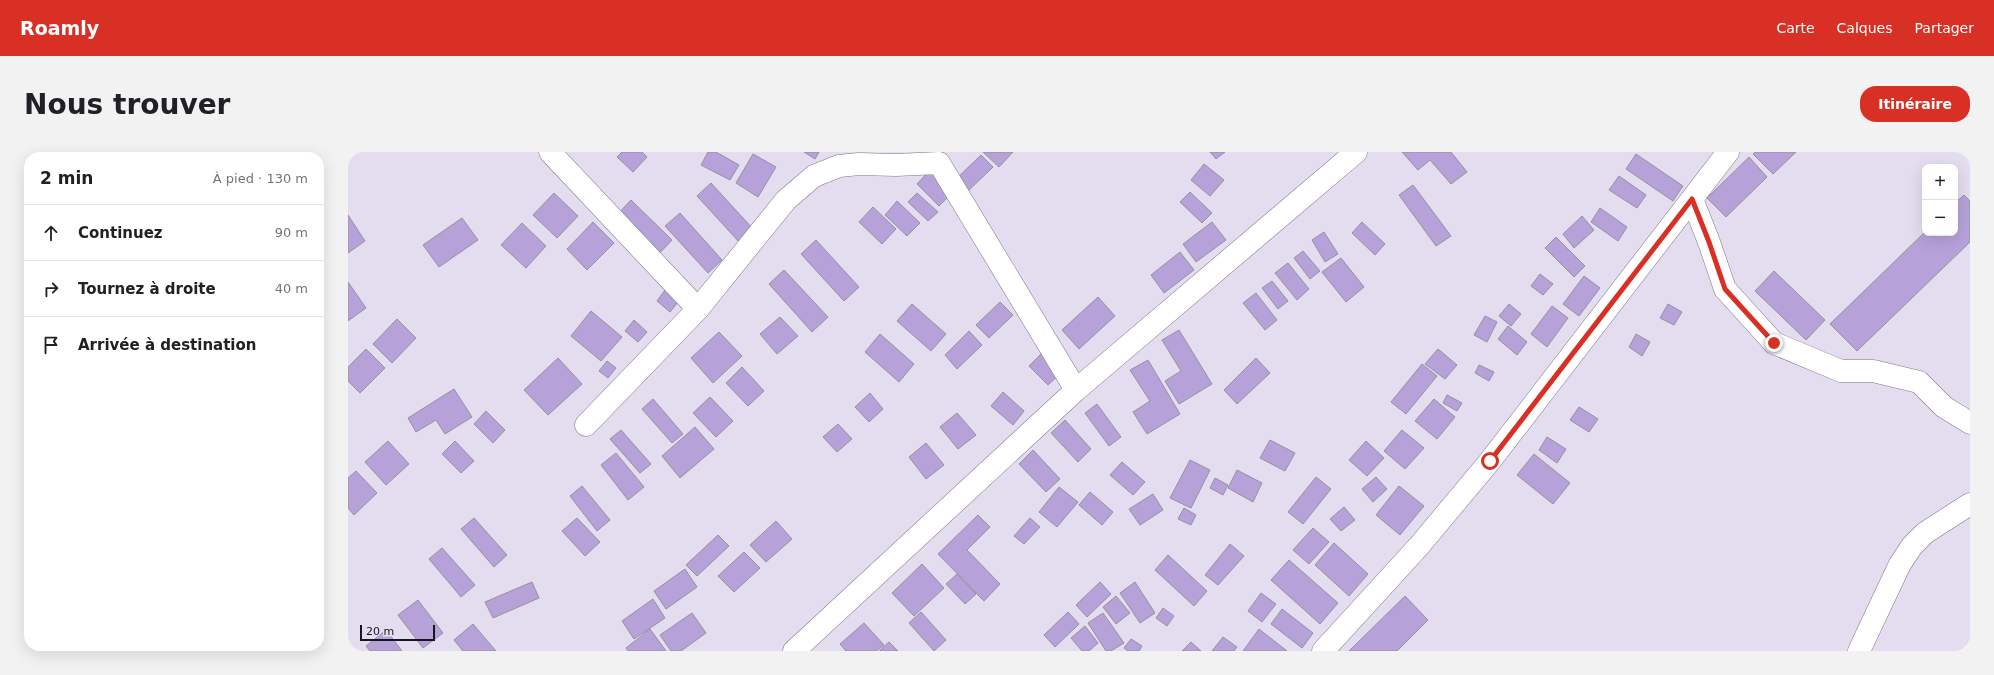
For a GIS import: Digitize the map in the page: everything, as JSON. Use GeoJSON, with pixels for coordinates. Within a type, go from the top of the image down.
{"type":"FeatureCollection","features":[{"type":"Feature","properties":{"kind":"street"},"geometry":{"type":"LineString","coordinates":[[550,152],[698,309]]}},
{"type":"Feature","properties":{"kind":"street"},"geometry":{"type":"LineString","coordinates":[[794,651],[1076,390],[1356,152]]}},
{"type":"Feature","properties":{"kind":"street"},"geometry":{"type":"LineString","coordinates":[[1323,651],[1419,546],[1490,461],[1728,152]]}},
{"type":"Feature","properties":{"kind":"street"},"geometry":{"type":"LineString","coordinates":[[586,425],[698,309],[786,200],[814,176],[840,166],[859,164],[896,165],[939,163],[1076,390]]}},
{"type":"Feature","properties":{"kind":"street"},"geometry":{"type":"LineString","coordinates":[[1692,199],[1725,289],[1774,343],[1841,371],[1874,372],[1919,382],[1944,407],[1970,423]]}},
{"type":"Feature","properties":{"kind":"street"},"geometry":{"type":"LineString","coordinates":[[1859,651],[1900,564],[1912,546],[1925,534],[1970,504]]}},
{"type":"Feature","properties":{"kind":"building"},"geometry":{"type":"Polygon","coordinates":[[[622,152],[642,152],[647,157],[633,172],[617,157],[622,152]]]}},
{"type":"Feature","properties":{"kind":"building"},"geometry":{"type":"Polygon","coordinates":[[[708,152],[716,152],[739,165],[730,180],[701,165],[708,152]]]}},
{"type":"Feature","properties":{"kind":"building"},"geometry":{"type":"Polygon","coordinates":[[[804,152],[819,152],[815,159],[804,152]]]}},
{"type":"Feature","properties":{"kind":"building"},"geometry":{"type":"Polygon","coordinates":[[[983,152],[1013,152],[999,167],[983,152]]]}},
{"type":"Feature","properties":{"kind":"building"},"geometry":{"type":"Polygon","coordinates":[[[1210,152],[1225,152],[1216,159],[1210,152]]]}},
{"type":"Feature","properties":{"kind":"building"},"geometry":{"type":"Polygon","coordinates":[[[1402,152],[1451,152],[1467,172],[1451,184],[1430,160],[1418,170],[1402,152]]]}},
{"type":"Feature","properties":{"kind":"building"},"geometry":{"type":"Polygon","coordinates":[[[1755,152],[1796,152],[1773,174],[1753,154],[1755,152]]]}},
{"type":"Feature","properties":{"kind":"building"},"geometry":{"type":"Polygon","coordinates":[[[753,154],[776,167],[758,197],[736,183],[753,154]]]}},
{"type":"Feature","properties":{"kind":"building"},"geometry":{"type":"Polygon","coordinates":[[[1636,154],[1683,186],[1673,201],[1626,169],[1636,154]]]}},
{"type":"Feature","properties":{"kind":"building"},"geometry":{"type":"Polygon","coordinates":[[[981,155],[993,167],[968,191],[956,179],[981,155]]]}},
{"type":"Feature","properties":{"kind":"building"},"geometry":{"type":"Polygon","coordinates":[[[1749,157],[1767,177],[1726,217],[1707,198],[1749,157]]]}},
{"type":"Feature","properties":{"kind":"building"},"geometry":{"type":"Polygon","coordinates":[[[1204,164],[1224,180],[1210,196],[1191,180],[1204,164]]]}},
{"type":"Feature","properties":{"kind":"building"},"geometry":{"type":"Polygon","coordinates":[[[929,171],[952,193],[939,206],[917,184],[929,171]]]}},
{"type":"Feature","properties":{"kind":"building"},"geometry":{"type":"Polygon","coordinates":[[[1619,176],[1646,195],[1637,208],[1609,190],[1619,176]]]}},
{"type":"Feature","properties":{"kind":"building"},"geometry":{"type":"Polygon","coordinates":[[[711,183],[754,230],[740,243],[697,196],[711,183]]]}},
{"type":"Feature","properties":{"kind":"building"},"geometry":{"type":"Polygon","coordinates":[[[1413,185],[1451,236],[1436,246],[1399,195],[1413,185]]]}},
{"type":"Feature","properties":{"kind":"building"},"geometry":{"type":"Polygon","coordinates":[[[1190,192],[1212,213],[1202,223],[1180,202],[1190,192]]]}},
{"type":"Feature","properties":{"kind":"building"},"geometry":{"type":"Polygon","coordinates":[[[554,193],[578,216],[557,238],[533,215],[554,193]]]}},
{"type":"Feature","properties":{"kind":"building"},"geometry":{"type":"Polygon","coordinates":[[[917,193],[938,212],[928,221],[908,202],[917,193]]]}},
{"type":"Feature","properties":{"kind":"building"},"geometry":{"type":"Polygon","coordinates":[[[1964,195],[1970,201],[1970,242],[1857,351],[1830,324],[1922,235],[1958,236],[1958,200],[1964,195]]]}},
{"type":"Feature","properties":{"kind":"building"},"geometry":{"type":"Polygon","coordinates":[[[631,200],[672,240],[656,257],[615,217],[631,200]]]}},
{"type":"Feature","properties":{"kind":"building"},"geometry":{"type":"Polygon","coordinates":[[[897,201],[920,223],[907,236],[885,215],[897,201]]]}},
{"type":"Feature","properties":{"kind":"building"},"geometry":{"type":"Polygon","coordinates":[[[873,207],[896,229],[882,244],[859,222],[873,207]]]}},
{"type":"Feature","properties":{"kind":"building"},"geometry":{"type":"Polygon","coordinates":[[[1600,208],[1627,227],[1618,241],[1591,222],[1600,208]]]}},
{"type":"Feature","properties":{"kind":"building"},"geometry":{"type":"Polygon","coordinates":[[[680,213],[722,260],[708,273],[665,226],[680,213]]]}},
{"type":"Feature","properties":{"kind":"building"},"geometry":{"type":"Polygon","coordinates":[[[348,215],[365,241],[348,253],[348,215]]]}},
{"type":"Feature","properties":{"kind":"building"},"geometry":{"type":"Polygon","coordinates":[[[1582,216],[1594,230],[1574,248],[1563,234],[1582,216]]]}},
{"type":"Feature","properties":{"kind":"building"},"geometry":{"type":"Polygon","coordinates":[[[462,218],[478,240],[439,267],[423,245],[462,218]]]}},
{"type":"Feature","properties":{"kind":"building"},"geometry":{"type":"Polygon","coordinates":[[[593,222],[614,243],[587,270],[567,249],[593,222]]]}},
{"type":"Feature","properties":{"kind":"building"},"geometry":{"type":"Polygon","coordinates":[[[1212,222],[1226,240],[1196,262],[1183,244],[1212,222]]]}},
{"type":"Feature","properties":{"kind":"building"},"geometry":{"type":"Polygon","coordinates":[[[1362,222],[1385,244],[1375,255],[1352,233],[1362,222]]]}},
{"type":"Feature","properties":{"kind":"building"},"geometry":{"type":"Polygon","coordinates":[[[522,223],[546,246],[526,268],[501,245],[522,223]]]}},
{"type":"Feature","properties":{"kind":"building"},"geometry":{"type":"Polygon","coordinates":[[[1324,232],[1338,254],[1325,262],[1312,240],[1324,232]]]}},
{"type":"Feature","properties":{"kind":"building"},"geometry":{"type":"Polygon","coordinates":[[[1556,237],[1585,266],[1574,277],[1545,248],[1556,237]]]}},
{"type":"Feature","properties":{"kind":"building"},"geometry":{"type":"Polygon","coordinates":[[[816,240],[859,287],[844,301],[801,254],[816,240]]]}},
{"type":"Feature","properties":{"kind":"building"},"geometry":{"type":"Polygon","coordinates":[[[1303,251],[1320,271],[1310,279],[1294,258],[1303,251]]]}},
{"type":"Feature","properties":{"kind":"building"},"geometry":{"type":"Polygon","coordinates":[[[1180,252],[1194,270],[1164,293],[1151,275],[1180,252]]]}},
{"type":"Feature","properties":{"kind":"building"},"geometry":{"type":"Polygon","coordinates":[[[1341,258],[1364,287],[1346,302],[1322,272],[1341,258]]]}},
{"type":"Feature","properties":{"kind":"building"},"geometry":{"type":"Polygon","coordinates":[[[1288,263],[1309,289],[1297,300],[1275,273],[1288,263]]]}},
{"type":"Feature","properties":{"kind":"building"},"geometry":{"type":"Polygon","coordinates":[[[784,270],[828,317],[812,332],[769,284],[784,270]]]}},
{"type":"Feature","properties":{"kind":"building"},"geometry":{"type":"Polygon","coordinates":[[[1774,271],[1825,320],[1806,340],[1755,291],[1774,271]]]}},
{"type":"Feature","properties":{"kind":"building"},"geometry":{"type":"Polygon","coordinates":[[[1540,274],[1553,284],[1543,295],[1531,286],[1540,274]]]}},
{"type":"Feature","properties":{"kind":"building"},"geometry":{"type":"Polygon","coordinates":[[[1584,276],[1600,288],[1579,316],[1563,304],[1584,276]]]}},
{"type":"Feature","properties":{"kind":"building"},"geometry":{"type":"Polygon","coordinates":[[[1272,281],[1288,301],[1278,309],[1262,288],[1272,281]]]}},
{"type":"Feature","properties":{"kind":"building"},"geometry":{"type":"Polygon","coordinates":[[[348,282],[366,308],[348,321],[348,282]]]}},
{"type":"Feature","properties":{"kind":"building"},"geometry":{"type":"Polygon","coordinates":[[[665,290],[679,301],[670,312],[657,301],[665,290]]]}},
{"type":"Feature","properties":{"kind":"building"},"geometry":{"type":"Polygon","coordinates":[[[1256,293],[1277,320],[1265,330],[1243,303],[1256,293]]]}},
{"type":"Feature","properties":{"kind":"building"},"geometry":{"type":"Polygon","coordinates":[[[1098,297],[1115,316],[1079,349],[1062,330],[1098,297]]]}},
{"type":"Feature","properties":{"kind":"building"},"geometry":{"type":"Polygon","coordinates":[[[1000,302],[1013,315],[989,338],[976,325],[1000,302]]]}},
{"type":"Feature","properties":{"kind":"building"},"geometry":{"type":"Polygon","coordinates":[[[912,304],[946,334],[931,351],[897,321],[912,304]]]}},
{"type":"Feature","properties":{"kind":"building"},"geometry":{"type":"Polygon","coordinates":[[[1509,304],[1521,314],[1511,326],[1499,316],[1509,304]]]}},
{"type":"Feature","properties":{"kind":"building"},"geometry":{"type":"Polygon","coordinates":[[[1668,304],[1682,312],[1674,325],[1660,318],[1668,304]]]}},
{"type":"Feature","properties":{"kind":"building"},"geometry":{"type":"Polygon","coordinates":[[[1552,306],[1568,318],[1547,347],[1531,334],[1552,306]]]}},
{"type":"Feature","properties":{"kind":"building"},"geometry":{"type":"Polygon","coordinates":[[[591,311],[622,337],[601,361],[571,336],[591,311]]]}},
{"type":"Feature","properties":{"kind":"building"},"geometry":{"type":"Polygon","coordinates":[[[1485,316],[1497,322],[1487,342],[1474,335],[1485,316]]]}},
{"type":"Feature","properties":{"kind":"building"},"geometry":{"type":"Polygon","coordinates":[[[780,317],[798,336],[777,354],[760,334],[780,317]]]}},
{"type":"Feature","properties":{"kind":"building"},"geometry":{"type":"Polygon","coordinates":[[[397,319],[416,338],[392,363],[373,344],[397,319]]]}},
{"type":"Feature","properties":{"kind":"building"},"geometry":{"type":"Polygon","coordinates":[[[634,320],[647,332],[638,342],[625,331],[634,320]]]}},
{"type":"Feature","properties":{"kind":"building"},"geometry":{"type":"Polygon","coordinates":[[[1508,326],[1527,342],[1517,355],[1498,339],[1508,326]]]}},
{"type":"Feature","properties":{"kind":"building"},"geometry":{"type":"Polygon","coordinates":[[[1179,330],[1212,384],[1179,404],[1165,381],[1181,371],[1162,340],[1179,330]]]}},
{"type":"Feature","properties":{"kind":"building"},"geometry":{"type":"Polygon","coordinates":[[[969,331],[982,345],[957,369],[945,355],[969,331]]]}},
{"type":"Feature","properties":{"kind":"building"},"geometry":{"type":"Polygon","coordinates":[[[719,332],[742,356],[713,383],[691,358],[719,332]]]}},
{"type":"Feature","properties":{"kind":"building"},"geometry":{"type":"Polygon","coordinates":[[[880,334],[914,364],[899,382],[865,352],[880,334]]]}},
{"type":"Feature","properties":{"kind":"building"},"geometry":{"type":"Polygon","coordinates":[[[1636,334],[1650,342],[1642,356],[1629,347],[1636,334]]]}},
{"type":"Feature","properties":{"kind":"building"},"geometry":{"type":"Polygon","coordinates":[[[366,349],[385,368],[360,393],[348,381],[348,367],[366,349]]]}},
{"type":"Feature","properties":{"kind":"building"},"geometry":{"type":"Polygon","coordinates":[[[1438,349],[1457,365],[1445,379],[1425,364],[1438,349]]]}},
{"type":"Feature","properties":{"kind":"building"},"geometry":{"type":"Polygon","coordinates":[[[1044,351],[1063,371],[1048,385],[1029,366],[1044,351]]]}},
{"type":"Feature","properties":{"kind":"building"},"geometry":{"type":"Polygon","coordinates":[[[558,358],[582,384],[548,415],[524,390],[558,358]]]}},
{"type":"Feature","properties":{"kind":"building"},"geometry":{"type":"Polygon","coordinates":[[[1256,358],[1270,373],[1237,404],[1224,390],[1256,358]]]}},
{"type":"Feature","properties":{"kind":"building"},"geometry":{"type":"Polygon","coordinates":[[[1148,360],[1180,414],[1147,434],[1133,412],[1150,401],[1130,370],[1148,360]]]}},
{"type":"Feature","properties":{"kind":"building"},"geometry":{"type":"Polygon","coordinates":[[[607,361],[616,368],[608,378],[599,371],[607,361]]]}},
{"type":"Feature","properties":{"kind":"building"},"geometry":{"type":"Polygon","coordinates":[[[1422,364],[1437,376],[1406,414],[1391,402],[1422,364]]]}},
{"type":"Feature","properties":{"kind":"building"},"geometry":{"type":"Polygon","coordinates":[[[1479,365],[1494,372],[1489,381],[1475,373],[1479,365]]]}},
{"type":"Feature","properties":{"kind":"building"},"geometry":{"type":"Polygon","coordinates":[[[742,367],[764,391],[748,406],[726,383],[742,367]]]}},
{"type":"Feature","properties":{"kind":"building"},"geometry":{"type":"Polygon","coordinates":[[[454,389],[472,417],[445,434],[436,420],[416,432],[408,418],[454,389]]]}},
{"type":"Feature","properties":{"kind":"building"},"geometry":{"type":"Polygon","coordinates":[[[1003,392],[1024,411],[1013,425],[991,406],[1003,392]]]}},
{"type":"Feature","properties":{"kind":"building"},"geometry":{"type":"Polygon","coordinates":[[[870,393],[883,409],[869,422],[855,407],[870,393]]]}},
{"type":"Feature","properties":{"kind":"building"},"geometry":{"type":"Polygon","coordinates":[[[1447,395],[1462,403],[1457,411],[1443,403],[1447,395]]]}},
{"type":"Feature","properties":{"kind":"building"},"geometry":{"type":"Polygon","coordinates":[[[710,397],[733,421],[716,437],[693,413],[710,397]]]}},
{"type":"Feature","properties":{"kind":"building"},"geometry":{"type":"Polygon","coordinates":[[[653,399],[683,434],[672,443],[642,409],[653,399]]]}},
{"type":"Feature","properties":{"kind":"building"},"geometry":{"type":"Polygon","coordinates":[[[1434,399],[1455,417],[1437,439],[1415,421],[1434,399]]]}},
{"type":"Feature","properties":{"kind":"building"},"geometry":{"type":"Polygon","coordinates":[[[1097,404],[1121,437],[1109,446],[1085,413],[1097,404]]]}},
{"type":"Feature","properties":{"kind":"building"},"geometry":{"type":"Polygon","coordinates":[[[1579,407],[1598,419],[1589,432],[1570,420],[1579,407]]]}},
{"type":"Feature","properties":{"kind":"building"},"geometry":{"type":"Polygon","coordinates":[[[486,411],[505,430],[493,443],[474,424],[486,411]]]}},
{"type":"Feature","properties":{"kind":"building"},"geometry":{"type":"Polygon","coordinates":[[[957,413],[976,435],[958,449],[940,427],[957,413]]]}},
{"type":"Feature","properties":{"kind":"building"},"geometry":{"type":"Polygon","coordinates":[[[1065,420],[1091,449],[1078,462],[1051,433],[1065,420]]]}},
{"type":"Feature","properties":{"kind":"building"},"geometry":{"type":"Polygon","coordinates":[[[838,424],[852,439],[837,452],[823,437],[838,424]]]}},
{"type":"Feature","properties":{"kind":"building"},"geometry":{"type":"Polygon","coordinates":[[[695,427],[714,449],[680,478],[662,456],[695,427]]]}},
{"type":"Feature","properties":{"kind":"building"},"geometry":{"type":"Polygon","coordinates":[[[621,430],[651,464],[640,473],[610,439],[621,430]]]}},
{"type":"Feature","properties":{"kind":"building"},"geometry":{"type":"Polygon","coordinates":[[[1402,430],[1424,448],[1405,469],[1384,451],[1402,430]]]}},
{"type":"Feature","properties":{"kind":"building"},"geometry":{"type":"Polygon","coordinates":[[[1547,437],[1566,449],[1557,463],[1539,450],[1547,437]]]}},
{"type":"Feature","properties":{"kind":"building"},"geometry":{"type":"Polygon","coordinates":[[[1270,440],[1295,453],[1285,471],[1260,458],[1270,440]]]}},
{"type":"Feature","properties":{"kind":"building"},"geometry":{"type":"Polygon","coordinates":[[[388,441],[409,464],[386,485],[365,462],[388,441]]]}},
{"type":"Feature","properties":{"kind":"building"},"geometry":{"type":"Polygon","coordinates":[[[455,441],[474,461],[461,473],[442,454],[455,441]]]}},
{"type":"Feature","properties":{"kind":"building"},"geometry":{"type":"Polygon","coordinates":[[[1366,441],[1384,458],[1367,476],[1349,460],[1366,441]]]}},
{"type":"Feature","properties":{"kind":"building"},"geometry":{"type":"Polygon","coordinates":[[[926,443],[944,465],[926,479],[909,457],[926,443]]]}},
{"type":"Feature","properties":{"kind":"building"},"geometry":{"type":"Polygon","coordinates":[[[1033,450],[1060,479],[1046,492],[1019,464],[1033,450]]]}},
{"type":"Feature","properties":{"kind":"building"},"geometry":{"type":"Polygon","coordinates":[[[616,453],[644,487],[628,500],[601,465],[616,453]]]}},
{"type":"Feature","properties":{"kind":"building"},"geometry":{"type":"Polygon","coordinates":[[[1534,454],[1570,483],[1553,504],[1517,475],[1534,454]]]}},
{"type":"Feature","properties":{"kind":"building"},"geometry":{"type":"Polygon","coordinates":[[[1190,460],[1210,470],[1191,508],[1170,498],[1190,460]]]}},
{"type":"Feature","properties":{"kind":"building"},"geometry":{"type":"Polygon","coordinates":[[[1122,462],[1145,482],[1133,495],[1110,475],[1122,462]]]}},
{"type":"Feature","properties":{"kind":"building"},"geometry":{"type":"Polygon","coordinates":[[[1237,470],[1262,483],[1253,502],[1228,488],[1237,470]]]}},
{"type":"Feature","properties":{"kind":"building"},"geometry":{"type":"Polygon","coordinates":[[[356,471],[377,493],[354,515],[348,508],[348,478],[356,471]]]}},
{"type":"Feature","properties":{"kind":"building"},"geometry":{"type":"Polygon","coordinates":[[[1316,477],[1331,489],[1303,524],[1288,512],[1316,477]]]}},
{"type":"Feature","properties":{"kind":"building"},"geometry":{"type":"Polygon","coordinates":[[[1376,477],[1387,489],[1373,502],[1362,489],[1376,477]]]}},
{"type":"Feature","properties":{"kind":"building"},"geometry":{"type":"Polygon","coordinates":[[[1215,478],[1228,485],[1223,495],[1210,488],[1215,478]]]}},
{"type":"Feature","properties":{"kind":"building"},"geometry":{"type":"Polygon","coordinates":[[[582,486],[610,520],[597,531],[570,496],[582,486]]]}},
{"type":"Feature","properties":{"kind":"building"},"geometry":{"type":"Polygon","coordinates":[[[1399,486],[1424,506],[1400,535],[1376,515],[1399,486]]]}},
{"type":"Feature","properties":{"kind":"building"},"geometry":{"type":"Polygon","coordinates":[[[1059,487],[1078,502],[1057,527],[1039,512],[1059,487]]]}},
{"type":"Feature","properties":{"kind":"building"},"geometry":{"type":"Polygon","coordinates":[[[1090,492],[1113,512],[1102,525],[1079,505],[1090,492]]]}},
{"type":"Feature","properties":{"kind":"building"},"geometry":{"type":"Polygon","coordinates":[[[1153,494],[1163,510],[1140,525],[1129,509],[1153,494]]]}},
{"type":"Feature","properties":{"kind":"building"},"geometry":{"type":"Polygon","coordinates":[[[1344,507],[1355,520],[1341,531],[1330,519],[1344,507]]]}},
{"type":"Feature","properties":{"kind":"building"},"geometry":{"type":"Polygon","coordinates":[[[1184,508],[1196,515],[1191,525],[1178,519],[1184,508]]]}},
{"type":"Feature","properties":{"kind":"building"},"geometry":{"type":"Polygon","coordinates":[[[978,515],[990,527],[967,550],[1000,584],[984,601],[938,554],[978,515]]]}},
{"type":"Feature","properties":{"kind":"building"},"geometry":{"type":"Polygon","coordinates":[[[474,518],[507,555],[494,567],[461,529],[474,518]]]}},
{"type":"Feature","properties":{"kind":"building"},"geometry":{"type":"Polygon","coordinates":[[[577,518],[600,542],[585,556],[562,531],[577,518]]]}},
{"type":"Feature","properties":{"kind":"building"},"geometry":{"type":"Polygon","coordinates":[[[1030,518],[1040,527],[1024,544],[1014,536],[1030,518]]]}},
{"type":"Feature","properties":{"kind":"building"},"geometry":{"type":"Polygon","coordinates":[[[776,521],[792,539],[766,562],[750,545],[776,521]]]}},
{"type":"Feature","properties":{"kind":"building"},"geometry":{"type":"Polygon","coordinates":[[[1313,528],[1329,542],[1309,564],[1293,550],[1313,528]]]}},
{"type":"Feature","properties":{"kind":"building"},"geometry":{"type":"Polygon","coordinates":[[[718,535],[729,546],[697,576],[686,565],[718,535]]]}},
{"type":"Feature","properties":{"kind":"building"},"geometry":{"type":"Polygon","coordinates":[[[1334,543],[1368,574],[1349,596],[1315,565],[1334,543]]]}},
{"type":"Feature","properties":{"kind":"building"},"geometry":{"type":"Polygon","coordinates":[[[1230,544],[1244,556],[1218,585],[1205,575],[1230,544]]]}},
{"type":"Feature","properties":{"kind":"building"},"geometry":{"type":"Polygon","coordinates":[[[442,548],[475,585],[461,597],[429,559],[442,548]]]}},
{"type":"Feature","properties":{"kind":"building"},"geometry":{"type":"Polygon","coordinates":[[[744,552],[760,568],[734,592],[718,576],[744,552]]]}},
{"type":"Feature","properties":{"kind":"building"},"geometry":{"type":"Polygon","coordinates":[[[1168,555],[1207,591],[1194,606],[1155,570],[1168,555]]]}},
{"type":"Feature","properties":{"kind":"building"},"geometry":{"type":"Polygon","coordinates":[[[1289,560],[1338,603],[1320,624],[1271,580],[1289,560]]]}},
{"type":"Feature","properties":{"kind":"building"},"geometry":{"type":"Polygon","coordinates":[[[922,564],[944,588],[914,616],[892,593],[922,564]]]}},
{"type":"Feature","properties":{"kind":"building"},"geometry":{"type":"Polygon","coordinates":[[[685,569],[697,587],[666,609],[654,591],[685,569]]]}},
{"type":"Feature","properties":{"kind":"building"},"geometry":{"type":"Polygon","coordinates":[[[957,574],[976,594],[965,604],[946,584],[957,574]]]}},
{"type":"Feature","properties":{"kind":"building"},"geometry":{"type":"Polygon","coordinates":[[[532,582],[539,598],[493,618],[485,602],[532,582]]]}},
{"type":"Feature","properties":{"kind":"building"},"geometry":{"type":"Polygon","coordinates":[[[1100,582],[1111,594],[1087,617],[1076,605],[1100,582]]]}},
{"type":"Feature","properties":{"kind":"building"},"geometry":{"type":"Polygon","coordinates":[[[1135,582],[1155,613],[1140,623],[1120,593],[1135,582]]]}},
{"type":"Feature","properties":{"kind":"building"},"geometry":{"type":"Polygon","coordinates":[[[1261,593],[1276,604],[1262,622],[1248,611],[1261,593]]]}},
{"type":"Feature","properties":{"kind":"building"},"geometry":{"type":"Polygon","coordinates":[[[1116,596],[1130,613],[1116,624],[1103,607],[1116,596]]]}},
{"type":"Feature","properties":{"kind":"building"},"geometry":{"type":"Polygon","coordinates":[[[1405,596],[1428,620],[1397,651],[1349,651],[1405,596]]]}},
{"type":"Feature","properties":{"kind":"building"},"geometry":{"type":"Polygon","coordinates":[[[653,599],[665,618],[634,639],[622,621],[653,599]]]}},
{"type":"Feature","properties":{"kind":"building"},"geometry":{"type":"Polygon","coordinates":[[[418,600],[443,633],[423,648],[398,615],[418,600]]]}},
{"type":"Feature","properties":{"kind":"building"},"geometry":{"type":"Polygon","coordinates":[[[1163,608],[1174,616],[1167,626],[1156,618],[1163,608]]]}},
{"type":"Feature","properties":{"kind":"building"},"geometry":{"type":"Polygon","coordinates":[[[1282,609],[1313,633],[1302,648],[1271,624],[1282,609]]]}},
{"type":"Feature","properties":{"kind":"building"},"geometry":{"type":"Polygon","coordinates":[[[921,612],[946,640],[934,651],[909,623],[921,612]]]}},
{"type":"Feature","properties":{"kind":"building"},"geometry":{"type":"Polygon","coordinates":[[[1068,612],[1079,624],[1055,647],[1044,635],[1068,612]]]}},
{"type":"Feature","properties":{"kind":"building"},"geometry":{"type":"Polygon","coordinates":[[[692,613],[706,633],[681,651],[671,651],[660,635],[692,613]]]}},
{"type":"Feature","properties":{"kind":"building"},"geometry":{"type":"Polygon","coordinates":[[[1103,613],[1124,643],[1111,651],[1106,651],[1088,623],[1103,613]]]}},
{"type":"Feature","properties":{"kind":"building"},"geometry":{"type":"Polygon","coordinates":[[[864,623],[884,645],[876,651],[846,651],[840,644],[864,623]]]}},
{"type":"Feature","properties":{"kind":"building"},"geometry":{"type":"Polygon","coordinates":[[[473,624],[496,651],[463,651],[454,640],[473,624]]]}},
{"type":"Feature","properties":{"kind":"building"},"geometry":{"type":"Polygon","coordinates":[[[1085,626],[1098,643],[1089,651],[1082,651],[1071,638],[1085,626]]]}},
{"type":"Feature","properties":{"kind":"building"},"geometry":{"type":"Polygon","coordinates":[[[650,629],[666,651],[628,651],[626,648],[650,629]]]}},
{"type":"Feature","properties":{"kind":"building"},"geometry":{"type":"Polygon","coordinates":[[[1259,629],[1287,651],[1243,651],[1259,629]]]}},
{"type":"Feature","properties":{"kind":"building"},"geometry":{"type":"Polygon","coordinates":[[[386,630],[402,651],[370,651],[366,646],[386,630]]]}},
{"type":"Feature","properties":{"kind":"building"},"geometry":{"type":"Polygon","coordinates":[[[1223,637],[1237,647],[1234,651],[1212,651],[1223,637]]]}},
{"type":"Feature","properties":{"kind":"building"},"geometry":{"type":"Polygon","coordinates":[[[1131,639],[1142,646],[1139,651],[1128,651],[1124,648],[1131,639]]]}},
{"type":"Feature","properties":{"kind":"building"},"geometry":{"type":"Polygon","coordinates":[[[889,642],[898,651],[879,651],[889,642]]]}},
{"type":"Feature","properties":{"kind":"building"},"geometry":{"type":"Polygon","coordinates":[[[1191,642],[1201,651],[1182,651],[1191,642]]]}},
{"type":"Feature","properties":{"kind":"route"},"geometry":{"type":"LineString","coordinates":[[1490,461],[1650,256],[1692,199],[1725,289],[1774,343]]}}]}
